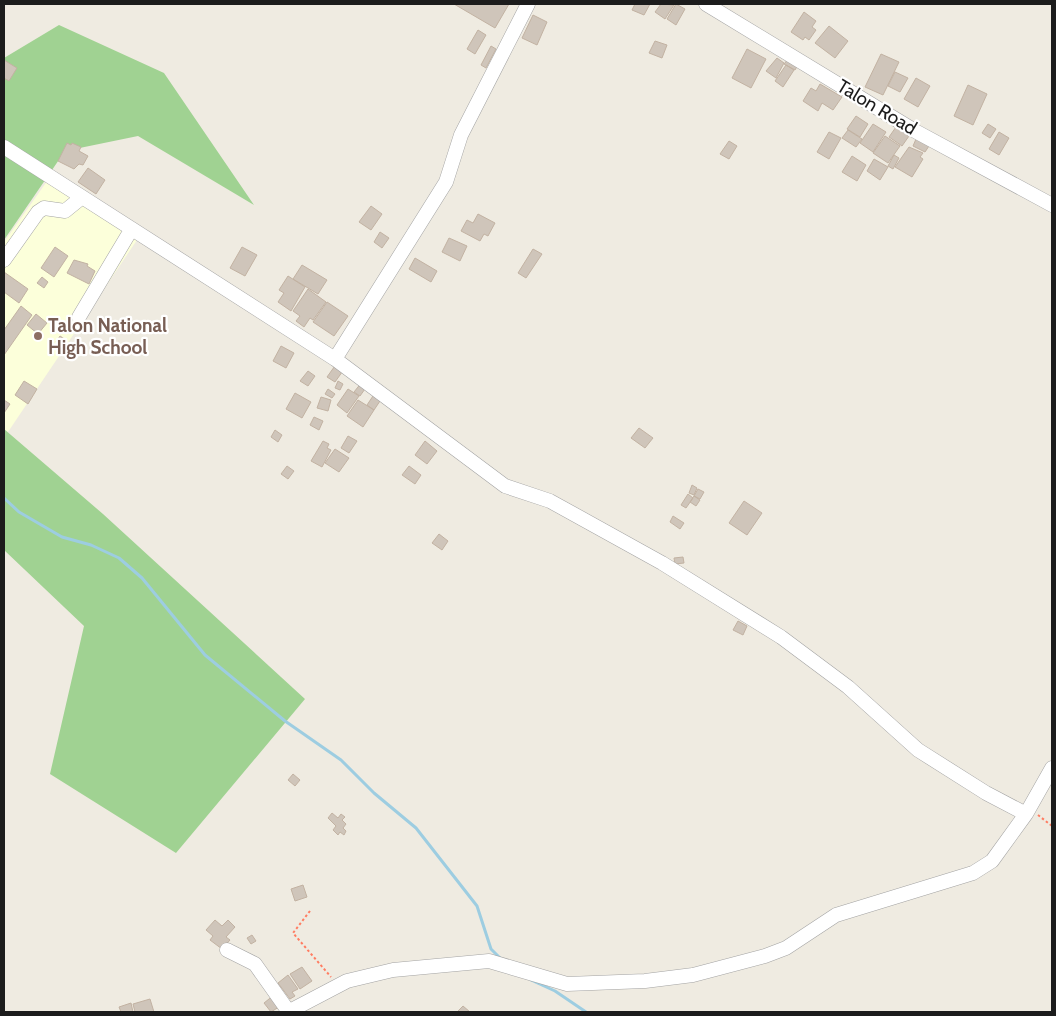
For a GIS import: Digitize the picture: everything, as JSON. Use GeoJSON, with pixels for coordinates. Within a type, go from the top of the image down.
{"type":"FeatureCollection","features":[{"type":"Feature","properties":{"kind":"street"},"geometry":{"type":"LineString","coordinates":[[335,359],[446,182],[461,135],[528,4]]}},
{"type":"Feature","properties":{"kind":"street","name":"Talon Road"},"geometry":{"type":"LineString","coordinates":[[706,4],[915,131],[1052,204]]}},
{"type":"Feature","properties":{"kind":"street"},"geometry":{"type":"LineString","coordinates":[[4,147],[130,230],[335,359],[505,486],[550,501],[662,563],[781,637],[848,686],[918,750],[986,793],[1026,814]]}},
{"type":"Feature","properties":{"kind":"street"},"geometry":{"type":"LineString","coordinates":[[4,260],[38,212],[44,208],[66,211],[82,198]]}},
{"type":"Feature","properties":{"kind":"street"},"geometry":{"type":"LineString","coordinates":[[79,317],[130,230]]}},
{"type":"Feature","properties":{"kind":"street"},"geometry":{"type":"LineString","coordinates":[[227,950],[255,964],[288,1012],[338,985],[393,970],[490,961],[567,984],[645,981],[693,975],[765,956],[786,948],[836,915],[974,873],[992,861],[1026,814],[1052,768]]}},
{"type":"Feature","properties":{"kind":"path"},"geometry":{"type":"LineString","coordinates":[[1026,814],[1032,811],[1052,826]]}},
{"type":"Feature","properties":{"kind":"path"},"geometry":{"type":"LineString","coordinates":[[310,911],[293,933],[338,985]]}},
{"type":"Feature","properties":{"kind":"shaded area","name":"Talon National High School"},"geometry":{"type":"Polygon","coordinates":[[[50,177],[139,237],[8,432],[4,429],[4,242],[50,177]]]}},
{"type":"Feature","properties":{"kind":"green space"},"geometry":{"type":"Polygon","coordinates":[[[59,25],[164,73],[254,205],[138,136],[65,151],[4,240],[4,58],[59,25]]]}},
{"type":"Feature","properties":{"kind":"green space"},"geometry":{"type":"Polygon","coordinates":[[[4,429],[103,514],[305,699],[176,853],[50,774],[84,626],[4,550],[4,429]]]}},
{"type":"Feature","properties":{"kind":"building"},"geometry":{"type":"Polygon","coordinates":[[[454,4],[509,4],[495,28],[454,4]]]}},
{"type":"Feature","properties":{"kind":"building"},"geometry":{"type":"Polygon","coordinates":[[[635,4],[650,4],[644,15],[632,10],[635,4]]]}},
{"type":"Feature","properties":{"kind":"building"},"geometry":{"type":"Polygon","coordinates":[[[661,4],[674,5],[665,19],[655,12],[661,4]]]}},
{"type":"Feature","properties":{"kind":"building"},"geometry":{"type":"Polygon","coordinates":[[[676,4],[685,9],[676,25],[667,19],[676,4]]]}},
{"type":"Feature","properties":{"kind":"building"},"geometry":{"type":"Polygon","coordinates":[[[804,12],[816,21],[812,27],[816,30],[809,40],[805,37],[803,40],[791,32],[804,12]]]}},
{"type":"Feature","properties":{"kind":"building"},"geometry":{"type":"Polygon","coordinates":[[[533,15],[547,22],[537,45],[522,38],[533,15]]]}},
{"type":"Feature","properties":{"kind":"building"},"geometry":{"type":"Polygon","coordinates":[[[829,26],[848,41],[835,58],[815,43],[829,26]]]}},
{"type":"Feature","properties":{"kind":"building"},"geometry":{"type":"Polygon","coordinates":[[[478,30],[486,35],[475,54],[467,49],[478,30]]]}},
{"type":"Feature","properties":{"kind":"building"},"geometry":{"type":"Polygon","coordinates":[[[655,41],[667,45],[662,58],[649,53],[655,41]]]}},
{"type":"Feature","properties":{"kind":"building"},"geometry":{"type":"Polygon","coordinates":[[[491,46],[496,49],[486,68],[481,65],[491,46]]]}},
{"type":"Feature","properties":{"kind":"building"},"geometry":{"type":"Polygon","coordinates":[[[747,49],[766,59],[751,88],[732,78],[747,49]]]}},
{"type":"Feature","properties":{"kind":"building"},"geometry":{"type":"Polygon","coordinates":[[[881,54],[899,62],[883,95],[865,87],[881,54]]]}},
{"type":"Feature","properties":{"kind":"building"},"geometry":{"type":"Polygon","coordinates":[[[777,58],[784,63],[776,78],[766,71],[777,58]]]}},
{"type":"Feature","properties":{"kind":"building"},"geometry":{"type":"Polygon","coordinates":[[[788,59],[798,65],[795,70],[784,64],[788,59]]]}},
{"type":"Feature","properties":{"kind":"building"},"geometry":{"type":"Polygon","coordinates":[[[4,60],[17,68],[9,81],[4,78],[4,60]]]}},
{"type":"Feature","properties":{"kind":"building"},"geometry":{"type":"Polygon","coordinates":[[[786,65],[794,70],[783,87],[775,81],[786,65]]]}},
{"type":"Feature","properties":{"kind":"building"},"geometry":{"type":"Polygon","coordinates":[[[895,72],[908,78],[900,92],[888,86],[895,72]]]}},
{"type":"Feature","properties":{"kind":"building"},"geometry":{"type":"Polygon","coordinates":[[[916,78],[930,86],[918,107],[904,99],[916,78]]]}},
{"type":"Feature","properties":{"kind":"building"},"geometry":{"type":"Polygon","coordinates":[[[820,84],[842,97],[833,110],[822,103],[818,111],[803,101],[811,88],[816,91],[820,84]]]}},
{"type":"Feature","properties":{"kind":"building"},"geometry":{"type":"Polygon","coordinates":[[[968,85],[987,94],[973,125],[954,116],[968,85]]]}},
{"type":"Feature","properties":{"kind":"building"},"geometry":{"type":"Polygon","coordinates":[[[856,116],[868,124],[860,137],[847,129],[856,116]]]}},
{"type":"Feature","properties":{"kind":"building"},"geometry":{"type":"Polygon","coordinates":[[[873,124],[886,132],[873,152],[860,143],[873,124]]]}},
{"type":"Feature","properties":{"kind":"building"},"geometry":{"type":"Polygon","coordinates":[[[988,124],[996,129],[990,138],[982,133],[988,124]]]}},
{"type":"Feature","properties":{"kind":"building"},"geometry":{"type":"Polygon","coordinates":[[[896,127],[909,136],[902,146],[889,137],[896,127]]]}},
{"type":"Feature","properties":{"kind":"building"},"geometry":{"type":"Polygon","coordinates":[[[848,130],[862,139],[856,147],[842,138],[848,130]]]}},
{"type":"Feature","properties":{"kind":"building"},"geometry":{"type":"Polygon","coordinates":[[[829,132],[841,138],[829,159],[817,152],[829,132]]]}},
{"type":"Feature","properties":{"kind":"building"},"geometry":{"type":"Polygon","coordinates":[[[999,132],[1009,138],[999,155],[989,149],[999,132]]]}},
{"type":"Feature","properties":{"kind":"building"},"geometry":{"type":"Polygon","coordinates":[[[885,136],[900,146],[888,163],[873,153],[885,136]]]}},
{"type":"Feature","properties":{"kind":"building"},"geometry":{"type":"Polygon","coordinates":[[[916,139],[929,146],[925,152],[913,146],[916,139]]]}},
{"type":"Feature","properties":{"kind":"building"},"geometry":{"type":"Polygon","coordinates":[[[729,141],[737,146],[729,159],[720,154],[729,141]]]}},
{"type":"Feature","properties":{"kind":"building"},"geometry":{"type":"Polygon","coordinates":[[[67,143],[81,147],[79,151],[88,156],[83,165],[79,164],[74,169],[58,161],[67,143]]]}},
{"type":"Feature","properties":{"kind":"building"},"geometry":{"type":"Polygon","coordinates":[[[909,147],[923,153],[920,157],[923,159],[912,177],[895,167],[909,147]]]}},
{"type":"Feature","properties":{"kind":"building"},"geometry":{"type":"Polygon","coordinates":[[[894,155],[899,158],[893,169],[888,166],[894,155]]]}},
{"type":"Feature","properties":{"kind":"building"},"geometry":{"type":"Polygon","coordinates":[[[852,156],[866,165],[857,181],[842,172],[852,156]]]}},
{"type":"Feature","properties":{"kind":"building"},"geometry":{"type":"Polygon","coordinates":[[[874,159],[888,167],[880,180],[867,171],[874,159]]]}},
{"type":"Feature","properties":{"kind":"building"},"geometry":{"type":"Polygon","coordinates":[[[88,168],[105,180],[96,194],[78,182],[88,168]]]}},
{"type":"Feature","properties":{"kind":"building"},"geometry":{"type":"Polygon","coordinates":[[[371,206],[382,214],[371,230],[359,222],[371,206]]]}},
{"type":"Feature","properties":{"kind":"building"},"geometry":{"type":"Polygon","coordinates":[[[478,214],[495,223],[488,236],[484,234],[480,241],[461,231],[467,220],[473,223],[478,214]]]}},
{"type":"Feature","properties":{"kind":"building"},"geometry":{"type":"Polygon","coordinates":[[[380,232],[389,238],[382,248],[374,242],[380,232]]]}},
{"type":"Feature","properties":{"kind":"building"},"geometry":{"type":"Polygon","coordinates":[[[449,238],[467,246],[460,261],[442,252],[449,238]]]}},
{"type":"Feature","properties":{"kind":"building"},"geometry":{"type":"Polygon","coordinates":[[[55,247],[68,256],[54,277],[41,268],[55,247]]]}},
{"type":"Feature","properties":{"kind":"building"},"geometry":{"type":"Polygon","coordinates":[[[242,247],[257,255],[245,276],[230,268],[242,247]]]}},
{"type":"Feature","properties":{"kind":"building"},"geometry":{"type":"Polygon","coordinates":[[[533,249],[542,254],[526,278],[518,273],[533,249]]]}},
{"type":"Feature","properties":{"kind":"building"},"geometry":{"type":"Polygon","coordinates":[[[415,258],[437,271],[431,282],[409,269],[415,258]]]}},
{"type":"Feature","properties":{"kind":"building"},"geometry":{"type":"Polygon","coordinates":[[[74,260],[88,264],[87,266],[95,271],[89,284],[67,273],[74,260]]]}},
{"type":"Feature","properties":{"kind":"building"},"geometry":{"type":"Polygon","coordinates":[[[302,265],[327,280],[318,294],[293,279],[302,265]]]}},
{"type":"Feature","properties":{"kind":"building"},"geometry":{"type":"Polygon","coordinates":[[[4,272],[28,289],[19,303],[4,292],[4,272]]]}},
{"type":"Feature","properties":{"kind":"building"},"geometry":{"type":"Polygon","coordinates":[[[288,276],[305,287],[291,311],[278,302],[284,293],[279,290],[288,276]]]}},
{"type":"Feature","properties":{"kind":"building"},"geometry":{"type":"Polygon","coordinates":[[[42,277],[48,282],[44,288],[37,283],[42,277]]]}},
{"type":"Feature","properties":{"kind":"building"},"geometry":{"type":"Polygon","coordinates":[[[308,289],[326,302],[313,320],[310,318],[304,327],[296,321],[300,316],[293,311],[308,289]]]}},
{"type":"Feature","properties":{"kind":"building"},"geometry":{"type":"Polygon","coordinates":[[[327,302],[348,316],[334,336],[313,322],[327,302]]]}},
{"type":"Feature","properties":{"kind":"building"},"geometry":{"type":"Polygon","coordinates":[[[21,306],[32,315],[4,355],[4,330],[21,306]]]}},
{"type":"Feature","properties":{"kind":"building"},"geometry":{"type":"Polygon","coordinates":[[[36,314],[47,323],[38,334],[27,325],[36,314]]]}},
{"type":"Feature","properties":{"kind":"building"},"geometry":{"type":"Polygon","coordinates":[[[60,336],[66,340],[62,346],[56,342],[60,336]]]}},
{"type":"Feature","properties":{"kind":"building"},"geometry":{"type":"Polygon","coordinates":[[[281,346],[294,353],[286,368],[273,361],[281,346]]]}},
{"type":"Feature","properties":{"kind":"building"},"geometry":{"type":"Polygon","coordinates":[[[337,363],[345,368],[335,382],[327,377],[337,363]]]}},
{"type":"Feature","properties":{"kind":"building"},"geometry":{"type":"Polygon","coordinates":[[[308,371],[315,376],[308,386],[300,381],[308,371]]]}},
{"type":"Feature","properties":{"kind":"building"},"geometry":{"type":"Polygon","coordinates":[[[24,381],[37,389],[28,404],[15,395],[24,381]]]}},
{"type":"Feature","properties":{"kind":"building"},"geometry":{"type":"Polygon","coordinates":[[[338,381],[343,384],[340,390],[335,388],[338,381]]]}},
{"type":"Feature","properties":{"kind":"building"},"geometry":{"type":"Polygon","coordinates":[[[362,382],[367,386],[360,396],[354,392],[362,382]]]}},
{"type":"Feature","properties":{"kind":"building"},"geometry":{"type":"Polygon","coordinates":[[[328,389],[335,394],[332,398],[325,394],[328,389]]]}},
{"type":"Feature","properties":{"kind":"building"},"geometry":{"type":"Polygon","coordinates":[[[348,389],[359,396],[347,413],[337,405],[348,389]]]}},
{"type":"Feature","properties":{"kind":"building"},"geometry":{"type":"Polygon","coordinates":[[[295,393],[311,402],[302,418],[286,409],[295,393]]]}},
{"type":"Feature","properties":{"kind":"building"},"geometry":{"type":"Polygon","coordinates":[[[375,393],[382,398],[374,410],[367,405],[375,393]]]}},
{"type":"Feature","properties":{"kind":"building"},"geometry":{"type":"Polygon","coordinates":[[[321,397],[331,400],[328,411],[317,408],[321,397]]]}},
{"type":"Feature","properties":{"kind":"building"},"geometry":{"type":"Polygon","coordinates":[[[4,400],[10,404],[4,413],[4,400]]]}},
{"type":"Feature","properties":{"kind":"building"},"geometry":{"type":"Polygon","coordinates":[[[358,400],[374,410],[363,427],[347,416],[358,400]]]}},
{"type":"Feature","properties":{"kind":"building"},"geometry":{"type":"Polygon","coordinates":[[[314,417],[323,421],[319,430],[310,425],[314,417]]]}},
{"type":"Feature","properties":{"kind":"building"},"geometry":{"type":"Polygon","coordinates":[[[639,428],[653,438],[645,448],[631,438],[639,428]]]}},
{"type":"Feature","properties":{"kind":"building"},"geometry":{"type":"Polygon","coordinates":[[[275,430],[282,435],[278,442],[271,437],[275,430]]]}},
{"type":"Feature","properties":{"kind":"building"},"geometry":{"type":"Polygon","coordinates":[[[348,436],[357,441],[349,453],[341,448],[348,436]]]}},
{"type":"Feature","properties":{"kind":"building"},"geometry":{"type":"Polygon","coordinates":[[[323,441],[329,444],[327,448],[331,450],[322,467],[311,461],[323,441]]]}},
{"type":"Feature","properties":{"kind":"building"},"geometry":{"type":"Polygon","coordinates":[[[425,441],[437,451],[427,464],[415,455],[425,441]]]}},
{"type":"Feature","properties":{"kind":"building"},"geometry":{"type":"Polygon","coordinates":[[[335,449],[349,458],[339,472],[325,463],[335,449]]]}},
{"type":"Feature","properties":{"kind":"building"},"geometry":{"type":"Polygon","coordinates":[[[287,466],[294,471],[288,479],[281,474],[287,466]]]}},
{"type":"Feature","properties":{"kind":"building"},"geometry":{"type":"Polygon","coordinates":[[[409,466],[421,475],[415,484],[402,475],[409,466]]]}},
{"type":"Feature","properties":{"kind":"building"},"geometry":{"type":"Polygon","coordinates":[[[692,485],[697,488],[694,495],[689,493],[692,485]]]}},
{"type":"Feature","properties":{"kind":"building"},"geometry":{"type":"Polygon","coordinates":[[[698,489],[704,492],[700,499],[694,496],[698,489]]]}},
{"type":"Feature","properties":{"kind":"building"},"geometry":{"type":"Polygon","coordinates":[[[688,494],[693,498],[686,508],[681,505],[688,494]]]}},
{"type":"Feature","properties":{"kind":"building"},"geometry":{"type":"Polygon","coordinates":[[[694,496],[700,500],[696,506],[690,502],[694,496]]]}},
{"type":"Feature","properties":{"kind":"building"},"geometry":{"type":"Polygon","coordinates":[[[744,501],[762,513],[747,535],[729,523],[744,501]]]}},
{"type":"Feature","properties":{"kind":"building"},"geometry":{"type":"Polygon","coordinates":[[[673,516],[684,523],[680,529],[670,522],[673,516]]]}},
{"type":"Feature","properties":{"kind":"building"},"geometry":{"type":"Polygon","coordinates":[[[439,534],[448,541],[442,550],[432,543],[439,534]]]}},
{"type":"Feature","properties":{"kind":"building"},"geometry":{"type":"Polygon","coordinates":[[[683,557],[684,563],[675,564],[674,558],[683,557]]]}},
{"type":"Feature","properties":{"kind":"building"},"geometry":{"type":"Polygon","coordinates":[[[738,621],[747,626],[743,635],[733,630],[738,621]]]}},
{"type":"Feature","properties":{"kind":"building"},"geometry":{"type":"Polygon","coordinates":[[[293,774],[300,780],[295,786],[288,780],[293,774]]]}},
{"type":"Feature","properties":{"kind":"building"},"geometry":{"type":"Polygon","coordinates":[[[332,813],[338,818],[341,814],[345,817],[342,820],[346,824],[343,828],[346,831],[344,835],[340,832],[338,835],[333,830],[336,826],[328,818],[332,813]]]}},
{"type":"Feature","properties":{"kind":"building"},"geometry":{"type":"Polygon","coordinates":[[[303,885],[307,897],[295,901],[291,889],[303,885]]]}},
{"type":"Feature","properties":{"kind":"building"},"geometry":{"type":"Polygon","coordinates":[[[215,920],[222,926],[228,920],[235,927],[226,937],[230,940],[222,949],[210,940],[213,936],[206,930],[215,920]]]}},
{"type":"Feature","properties":{"kind":"building"},"geometry":{"type":"Polygon","coordinates":[[[252,935],[256,941],[251,944],[247,938],[252,935]]]}},
{"type":"Feature","properties":{"kind":"building"},"geometry":{"type":"Polygon","coordinates":[[[302,967],[312,981],[300,989],[290,974],[302,967]]]}},
{"type":"Feature","properties":{"kind":"building"},"geometry":{"type":"Polygon","coordinates":[[[288,975],[298,989],[292,992],[295,996],[290,999],[278,983],[288,975]]]}},
{"type":"Feature","properties":{"kind":"building"},"geometry":{"type":"Polygon","coordinates":[[[274,995],[282,1005],[271,1012],[264,1003],[274,995]]]}},
{"type":"Feature","properties":{"kind":"building"},"geometry":{"type":"Polygon","coordinates":[[[150,999],[154,1012],[135,1012],[133,1004],[150,999]]]}},
{"type":"Feature","properties":{"kind":"building"},"geometry":{"type":"Polygon","coordinates":[[[131,1003],[133,1012],[121,1012],[119,1007],[131,1003]]]}},
{"type":"Feature","properties":{"kind":"building"},"geometry":{"type":"Polygon","coordinates":[[[463,1006],[470,1012],[457,1012],[463,1006]]]}},
{"type":"Feature","properties":{"kind":"waterway"},"geometry":{"type":"LineString","coordinates":[[4,498],[19,512],[62,537],[91,545],[119,558],[142,578],[205,655],[285,721],[341,760],[374,793],[416,828],[477,906],[491,949],[500,958]]}},
{"type":"Feature","properties":{"kind":"waterway"},"geometry":{"type":"LineString","coordinates":[[531,980],[555,991],[586,1012]]}},
{"type":"Feature","properties":{"kind":"place","name":"Talon National High School"},"geometry":{"type":"Point","coordinates":[38,336]}}]}
